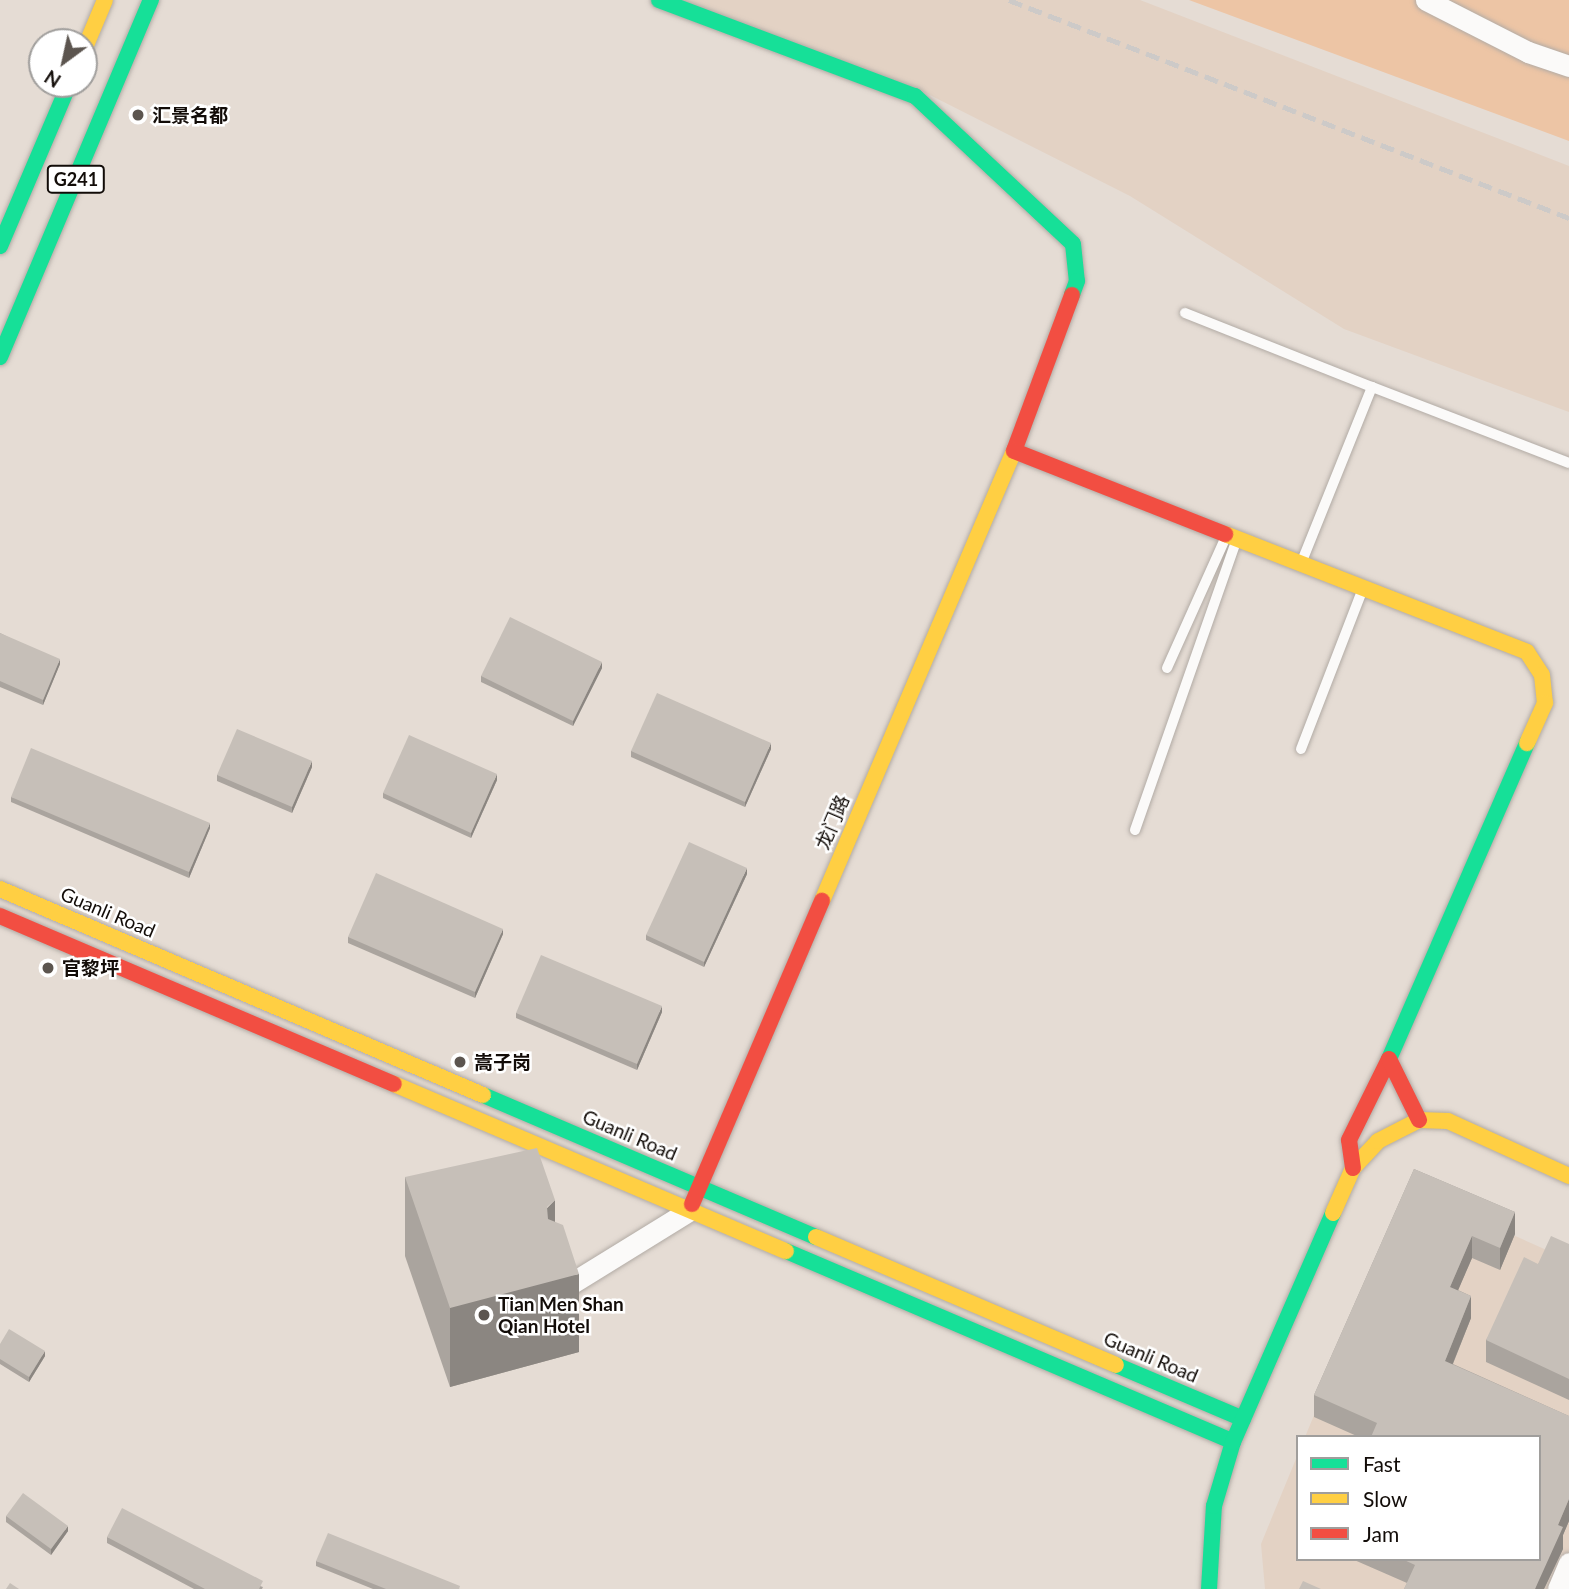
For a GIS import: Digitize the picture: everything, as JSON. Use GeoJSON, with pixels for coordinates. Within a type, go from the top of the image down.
{"type":"FeatureCollection","features":[{"type":"Feature","properties":{"kind":"main road"},"geometry":{"type":"LineString","coordinates":[[93,28],[105,0]]}},
{"type":"Feature","properties":{"kind":"main road","name":"G241"},"geometry":{"type":"LineString","coordinates":[[0,357],[151,0]]}},
{"type":"Feature","properties":{"kind":"main road","name":"龙门路"},"geometry":{"type":"LineString","coordinates":[[659,0],[915,96],[1073,244],[1077,281],[1014,451],[690,1210]]}},
{"type":"Feature","properties":{"kind":"main road","name":"G241"},"geometry":{"type":"LineString","coordinates":[[0,246],[63,98]]}},
{"type":"Feature","properties":{"kind":"main road"},"geometry":{"type":"LineString","coordinates":[[1014,451],[1527,652],[1542,675],[1545,703],[1389,1059],[1349,1140],[1353,1168]]}},
{"type":"Feature","properties":{"kind":"main road","name":"Guanli Road"},"geometry":{"type":"LineString","coordinates":[[0,889],[1243,1419]]}},
{"type":"Feature","properties":{"kind":"main road"},"geometry":{"type":"LineString","coordinates":[[0,916],[1233,1442]]}},
{"type":"Feature","properties":{"kind":"main road"},"geometry":{"type":"LineString","coordinates":[[1389,1059],[1419,1120]]}},
{"type":"Feature","properties":{"kind":"main road"},"geometry":{"type":"LineString","coordinates":[[1209,1589],[1214,1506],[1233,1442],[1353,1168],[1378,1141],[1419,1120],[1448,1122],[1569,1176]]}},
{"type":"Feature","properties":{"kind":"street"},"geometry":{"type":"LineString","coordinates":[[1426,0],[1528,52],[1569,66]]}},
{"type":"Feature","properties":{"kind":"street"},"geometry":{"type":"LineString","coordinates":[[559,1291],[690,1210]]}},
{"type":"Feature","properties":{"kind":"street"},"geometry":{"type":"LineString","coordinates":[[1558,1589],[1569,1563]]}},
{"type":"Feature","properties":{"kind":"lane"},"geometry":{"type":"LineString","coordinates":[[1185,313],[1569,463]]}},
{"type":"Feature","properties":{"kind":"lane"},"geometry":{"type":"LineString","coordinates":[[1301,564],[1372,387]]}},
{"type":"Feature","properties":{"kind":"lane"},"geometry":{"type":"LineString","coordinates":[[1167,668],[1232,537]]}},
{"type":"Feature","properties":{"kind":"lane"},"geometry":{"type":"LineString","coordinates":[[1135,830],[1232,537]]}},
{"type":"Feature","properties":{"kind":"lane"},"geometry":{"type":"LineString","coordinates":[[1301,749],[1363,588]]}},
{"type":"Feature","properties":{"kind":"shaded area"},"geometry":{"type":"Polygon","coordinates":[[[669,0],[1140,0],[1569,166],[1569,412],[1344,329],[1130,196],[916,88],[669,0]]]}},
{"type":"Feature","properties":{"kind":"shaded area"},"geometry":{"type":"Polygon","coordinates":[[[1189,0],[1569,0],[1569,141],[1189,0]]]}},
{"type":"Feature","properties":{"kind":"shaded area"},"geometry":{"type":"Polygon","coordinates":[[[1408,1188],[1569,1260],[1569,1589],[1265,1589],[1261,1544],[1296,1459],[1296,1561],[1541,1561],[1541,1435],[1306,1435],[1408,1188]]]}},
{"type":"Feature","properties":{"kind":"building"},"geometry":{"type":"Polygon","coordinates":[[[510,617],[602,662],[573,721],[481,676],[510,617]]]}},
{"type":"Feature","properties":{"kind":"building"},"geometry":{"type":"Polygon","coordinates":[[[0,633],[60,659],[43,700],[0,681],[0,633]]]}},
{"type":"Feature","properties":{"kind":"building"},"geometry":{"type":"Polygon","coordinates":[[[657,693],[771,743],[745,802],[631,751],[657,693]]]}},
{"type":"Feature","properties":{"kind":"building"},"geometry":{"type":"Polygon","coordinates":[[[237,729],[312,761],[292,807],[217,775],[237,729]]]}},
{"type":"Feature","properties":{"kind":"building"},"geometry":{"type":"Polygon","coordinates":[[[409,735],[497,774],[471,833],[383,793],[409,735]]]}},
{"type":"Feature","properties":{"kind":"building"},"geometry":{"type":"Polygon","coordinates":[[[31,748],[210,823],[189,872],[11,797],[31,748]]]}},
{"type":"Feature","properties":{"kind":"building"},"geometry":{"type":"Polygon","coordinates":[[[689,842],[747,868],[704,962],[646,935],[689,842]]]}},
{"type":"Feature","properties":{"kind":"building"},"geometry":{"type":"Polygon","coordinates":[[[376,873],[503,929],[475,992],[348,937],[376,873]]]}},
{"type":"Feature","properties":{"kind":"building"},"geometry":{"type":"Polygon","coordinates":[[[541,955],[662,1006],[637,1064],[516,1013],[541,955]]]}},
{"type":"Feature","properties":{"kind":"building"},"geometry":{"type":"Polygon","coordinates":[[[537,1148],[555,1200],[547,1207],[548,1219],[563,1225],[579,1274],[450,1308],[405,1177],[537,1148]]]}},
{"type":"Feature","properties":{"kind":"building"},"geometry":{"type":"Polygon","coordinates":[[[1414,1169],[1515,1212],[1500,1248],[1472,1236],[1450,1287],[1471,1296],[1445,1361],[1569,1416],[1569,1499],[1558,1525],[1563,1527],[1535,1589],[1404,1589],[1415,1565],[1406,1561],[1541,1561],[1541,1435],[1372,1435],[1377,1423],[1314,1395],[1414,1169]]]}},
{"type":"Feature","properties":{"kind":"building"},"geometry":{"type":"Polygon","coordinates":[[[1551,1236],[1569,1244],[1569,1379],[1486,1340],[1524,1257],[1538,1264],[1551,1236]]]}},
{"type":"Feature","properties":{"kind":"building"},"geometry":{"type":"Polygon","coordinates":[[[9,1329],[45,1351],[29,1377],[0,1359],[0,1344],[9,1329]]]}},
{"type":"Feature","properties":{"kind":"building"},"geometry":{"type":"Polygon","coordinates":[[[23,1493],[68,1526],[51,1549],[6,1516],[23,1493]]]}},
{"type":"Feature","properties":{"kind":"building"},"geometry":{"type":"Polygon","coordinates":[[[122,1508],[263,1581],[259,1589],[205,1589],[107,1537],[122,1508]]]}},
{"type":"Feature","properties":{"kind":"building"},"geometry":{"type":"Polygon","coordinates":[[[328,1533],[460,1586],[459,1589],[386,1589],[316,1561],[328,1533]]]}},
{"type":"Feature","properties":{"kind":"building"},"geometry":{"type":"Polygon","coordinates":[[[1303,1581],[1321,1589],[1299,1589],[1303,1581]]]}},
{"type":"Feature","properties":{"kind":"building"},"geometry":{"type":"Polygon","coordinates":[[[10,1583],[19,1589],[6,1589],[10,1583]]]}},
{"type":"Feature","properties":{"kind":"railway"},"geometry":{"type":"LineString","coordinates":[[1009,0],[1569,218]]}},
{"type":"Feature","properties":{"kind":"traffic: fast"},"geometry":{"type":"LineString","coordinates":[[0,357],[151,0]]}},
{"type":"Feature","properties":{"kind":"traffic: fast"},"geometry":{"type":"LineString","coordinates":[[659,0],[915,96],[1073,244],[1077,281],[1072,295]]}},
{"type":"Feature","properties":{"kind":"traffic: fast"},"geometry":{"type":"LineString","coordinates":[[0,246],[63,98]]}},
{"type":"Feature","properties":{"kind":"traffic: fast"},"geometry":{"type":"LineString","coordinates":[[1389,1059],[1527,743]]}},
{"type":"Feature","properties":{"kind":"traffic: fast"},"geometry":{"type":"LineString","coordinates":[[483,1095],[816,1237]]}},
{"type":"Feature","properties":{"kind":"traffic: fast"},"geometry":{"type":"LineString","coordinates":[[1209,1589],[1214,1506],[1233,1442],[1333,1213]]}},
{"type":"Feature","properties":{"kind":"traffic: fast"},"geometry":{"type":"LineString","coordinates":[[786,1251],[1233,1442]]}},
{"type":"Feature","properties":{"kind":"traffic: fast"},"geometry":{"type":"LineString","coordinates":[[1116,1365],[1243,1419]]}},
{"type":"Feature","properties":{"kind":"traffic: slow"},"geometry":{"type":"LineString","coordinates":[[93,28],[105,0]]}},
{"type":"Feature","properties":{"kind":"traffic: slow"},"geometry":{"type":"LineString","coordinates":[[822,901],[1014,451]]}},
{"type":"Feature","properties":{"kind":"traffic: slow"},"geometry":{"type":"LineString","coordinates":[[1225,534],[1527,652],[1542,675],[1545,703],[1527,743]]}},
{"type":"Feature","properties":{"kind":"traffic: slow"},"geometry":{"type":"LineString","coordinates":[[0,889],[483,1095]]}},
{"type":"Feature","properties":{"kind":"traffic: slow"},"geometry":{"type":"LineString","coordinates":[[394,1084],[786,1251]]}},
{"type":"Feature","properties":{"kind":"traffic: slow"},"geometry":{"type":"LineString","coordinates":[[1333,1213],[1353,1168],[1378,1141],[1419,1120],[1448,1121],[1569,1176]]}},
{"type":"Feature","properties":{"kind":"traffic: slow"},"geometry":{"type":"LineString","coordinates":[[816,1237],[1116,1365]]}},
{"type":"Feature","properties":{"kind":"traffic: jam"},"geometry":{"type":"LineString","coordinates":[[1072,295],[1014,451],[1225,534]]}},
{"type":"Feature","properties":{"kind":"traffic: jam"},"geometry":{"type":"LineString","coordinates":[[692,1204],[822,901]]}},
{"type":"Feature","properties":{"kind":"traffic: jam"},"geometry":{"type":"LineString","coordinates":[[0,916],[394,1084]]}},
{"type":"Feature","properties":{"kind":"traffic: jam"},"geometry":{"type":"LineString","coordinates":[[1353,1168],[1349,1140],[1389,1059],[1419,1120]]}},
{"type":"Feature","properties":{"kind":"place","name":"汇景名都"},"geometry":{"type":"Point","coordinates":[138,115]}},
{"type":"Feature","properties":{"kind":"place","name":"官黎坪"},"geometry":{"type":"Point","coordinates":[48,968]}},
{"type":"Feature","properties":{"kind":"place","name":"嵩子岗"},"geometry":{"type":"Point","coordinates":[460,1062]}},
{"type":"Feature","properties":{"kind":"place","name":"Tian Men Shan Qian Hotel"},"geometry":{"type":"Point","coordinates":[484,1315]}}]}
